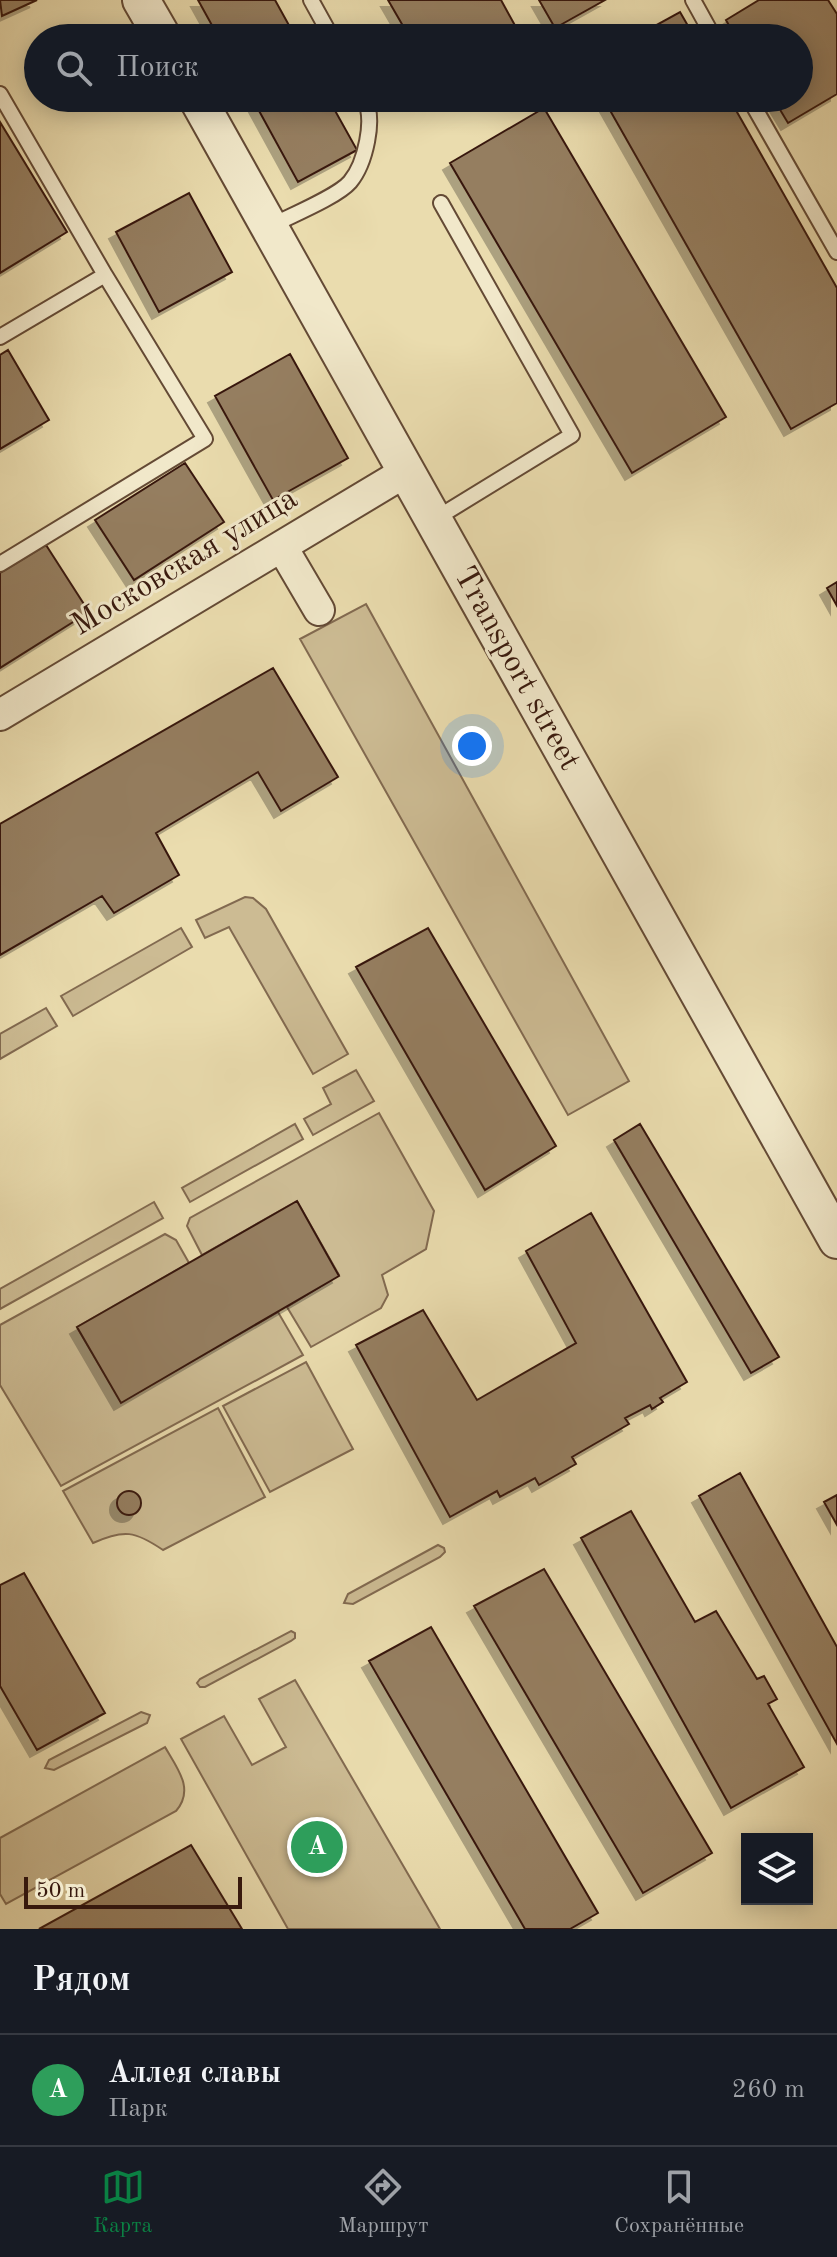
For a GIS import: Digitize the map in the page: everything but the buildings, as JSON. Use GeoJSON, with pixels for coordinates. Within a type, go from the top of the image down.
{"type":"FeatureCollection","features":[{"type":"Feature","properties":{"kind":"street"},"geometry":{"type":"LineString","coordinates":[[141,0],[155,24]]}},
{"type":"Feature","properties":{"kind":"street","name":"Transport street"},"geometry":{"type":"LineString","coordinates":[[205,112],[837,1240]]}},
{"type":"Feature","properties":{"kind":"street","name":"Московская улица"},"geometry":{"type":"LineString","coordinates":[[0,715],[407,471]]}},
{"type":"Feature","properties":{"kind":"street"},"geometry":{"type":"LineString","coordinates":[[282,547],[319,610]]}},
{"type":"Feature","properties":{"kind":"lane"},"geometry":{"type":"LineString","coordinates":[[311,0],[324,24]]}},
{"type":"Feature","properties":{"kind":"lane"},"geometry":{"type":"LineString","coordinates":[[693,0],[706,24]]}},
{"type":"Feature","properties":{"kind":"lane"},"geometry":{"type":"LineString","coordinates":[[0,94],[205,439],[0,564]]}},
{"type":"Feature","properties":{"kind":"lane"},"geometry":{"type":"LineString","coordinates":[[271,226],[349,183],[368,143],[369,112]]}},
{"type":"Feature","properties":{"kind":"lane"},"geometry":{"type":"LineString","coordinates":[[757,112],[837,252]]}},
{"type":"Feature","properties":{"kind":"lane"},"geometry":{"type":"LineString","coordinates":[[432,520],[572,435],[441,203]]}},
{"type":"Feature","properties":{"kind":"lane"},"geometry":{"type":"LineString","coordinates":[[0,337],[105,275]]}},
{"type":"Feature","properties":{"kind":"shaded area"},"geometry":{"type":"Polygon","coordinates":[[[366,604],[629,1081],[568,1115],[300,639],[366,604]]]}},
{"type":"Feature","properties":{"kind":"shaded area"},"geometry":{"type":"Polygon","coordinates":[[[245,897],[253,898],[266,909],[348,1054],[313,1074],[229,927],[205,938],[196,920],[245,897]]]}},
{"type":"Feature","properties":{"kind":"shaded area"},"geometry":{"type":"Polygon","coordinates":[[[181,928],[192,947],[73,1016],[61,996],[181,928]]]}},
{"type":"Feature","properties":{"kind":"shaded area"},"geometry":{"type":"Polygon","coordinates":[[[46,1008],[57,1026],[0,1059],[0,1034],[46,1008]]]}},
{"type":"Feature","properties":{"kind":"shaded area"},"geometry":{"type":"Polygon","coordinates":[[[356,1070],[374,1101],[313,1135],[304,1119],[331,1104],[323,1088],[356,1070]]]}},
{"type":"Feature","properties":{"kind":"shaded area"},"geometry":{"type":"Polygon","coordinates":[[[379,1113],[434,1211],[426,1249],[382,1275],[388,1295],[381,1308],[311,1347],[287,1307],[339,1275],[297,1201],[202,1255],[187,1226],[190,1218],[379,1113]]]}},
{"type":"Feature","properties":{"kind":"shaded area"},"geometry":{"type":"Polygon","coordinates":[[[295,1124],[303,1139],[190,1202],[182,1188],[295,1124]]]}},
{"type":"Feature","properties":{"kind":"shaded area"},"geometry":{"type":"Polygon","coordinates":[[[154,1202],[163,1218],[0,1309],[0,1289],[154,1202]]]}},
{"type":"Feature","properties":{"kind":"shaded area"},"geometry":{"type":"Polygon","coordinates":[[[165,1234],[176,1240],[189,1263],[77,1327],[121,1402],[278,1312],[303,1355],[61,1486],[0,1385],[0,1325],[165,1234]]]}},
{"type":"Feature","properties":{"kind":"shaded area"},"geometry":{"type":"Polygon","coordinates":[[[306,1362],[353,1449],[270,1492],[223,1406],[306,1362]]]}},
{"type":"Feature","properties":{"kind":"shaded area"},"geometry":{"type":"Polygon","coordinates":[[[218,1408],[265,1497],[163,1550],[129,1534],[93,1543],[63,1491],[218,1408]]]}},
{"type":"Feature","properties":{"kind":"shaded area"},"geometry":{"type":"Polygon","coordinates":[[[438,1545],[445,1552],[440,1557],[353,1604],[344,1603],[348,1594],[438,1545]]]}},
{"type":"Feature","properties":{"kind":"shaded area"},"geometry":{"type":"Polygon","coordinates":[[[291,1631],[295,1633],[295,1638],[291,1641],[205,1687],[197,1683],[200,1679],[291,1631]]]}},
{"type":"Feature","properties":{"kind":"shaded area"},"geometry":{"type":"Polygon","coordinates":[[[295,1680],[440,1929],[288,1929],[181,1739],[224,1716],[252,1765],[286,1747],[259,1699],[295,1680]]]}},
{"type":"Feature","properties":{"kind":"shaded area"},"geometry":{"type":"Polygon","coordinates":[[[141,1712],[150,1715],[147,1723],[54,1770],[45,1768],[49,1760],[141,1712]]]}},
{"type":"Feature","properties":{"kind":"shaded area"},"geometry":{"type":"Polygon","coordinates":[[[165,1747],[184,1787],[184,1795],[176,1811],[6,1904],[0,1894],[0,1838],[165,1747]]]}},
{"type":"Feature","properties":{"kind":"place","name":"Аллея славы"},"geometry":{"type":"Point","coordinates":[317,1847]}}]}
